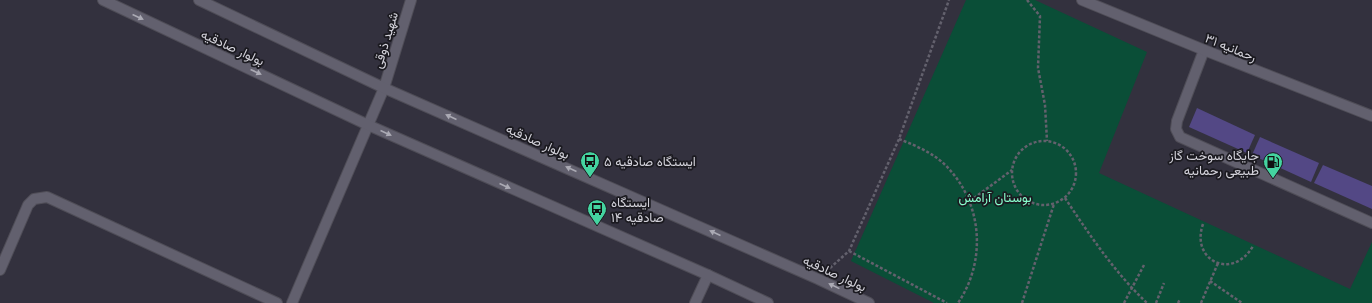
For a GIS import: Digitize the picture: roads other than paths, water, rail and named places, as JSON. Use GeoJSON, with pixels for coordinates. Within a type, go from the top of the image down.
{"type":"FeatureCollection","features":[{"type":"Feature","properties":{"kind":"main road","name":"بولوار صادقیه"},"geometry":{"type":"LineString","coordinates":[[103,0],[368,125],[768,303]]}},
{"type":"Feature","properties":{"kind":"main road","name":"بولوار صادقیه"},"geometry":{"type":"LineString","coordinates":[[199,0],[384,88],[818,279],[869,303]]}},
{"type":"Feature","properties":{"kind":"main road","name":"شهید ذوقی"},"geometry":{"type":"LineString","coordinates":[[292,303],[384,88],[411,0]]}},
{"type":"Feature","properties":{"kind":"main road","name":"رحمانیه ۳۱"},"geometry":{"type":"LineString","coordinates":[[1082,0],[1372,116]]}},
{"type":"Feature","properties":{"kind":"main road"},"geometry":{"type":"LineString","coordinates":[[1204,50],[1177,121],[1176,129],[1180,138],[1372,223]]}},
{"type":"Feature","properties":{"kind":"main road"},"geometry":{"type":"LineString","coordinates":[[0,270],[28,205],[34,199],[48,197],[277,303]]}},
{"type":"Feature","properties":{"kind":"main road"},"geometry":{"type":"LineString","coordinates":[[695,303],[708,275]]}},
{"type":"Feature","properties":{"kind":"place","name":"ایستگاه صادقیه ۵"},"geometry":{"type":"Point","coordinates":[590,178]}},
{"type":"Feature","properties":{"kind":"place","name":"جایگاه سوخت گاز طبیعی رحمانیه"},"geometry":{"type":"Point","coordinates":[1273,179]}},
{"type":"Feature","properties":{"kind":"place","name":"ایستگاه صادقیه ۱۴"},"geometry":{"type":"Point","coordinates":[597,226]}},
{"type":"Feature","properties":{"kind":"park label","name":"بوستان آرامش"},"geometry":{"type":"Point","coordinates":[995,197]}}]}
